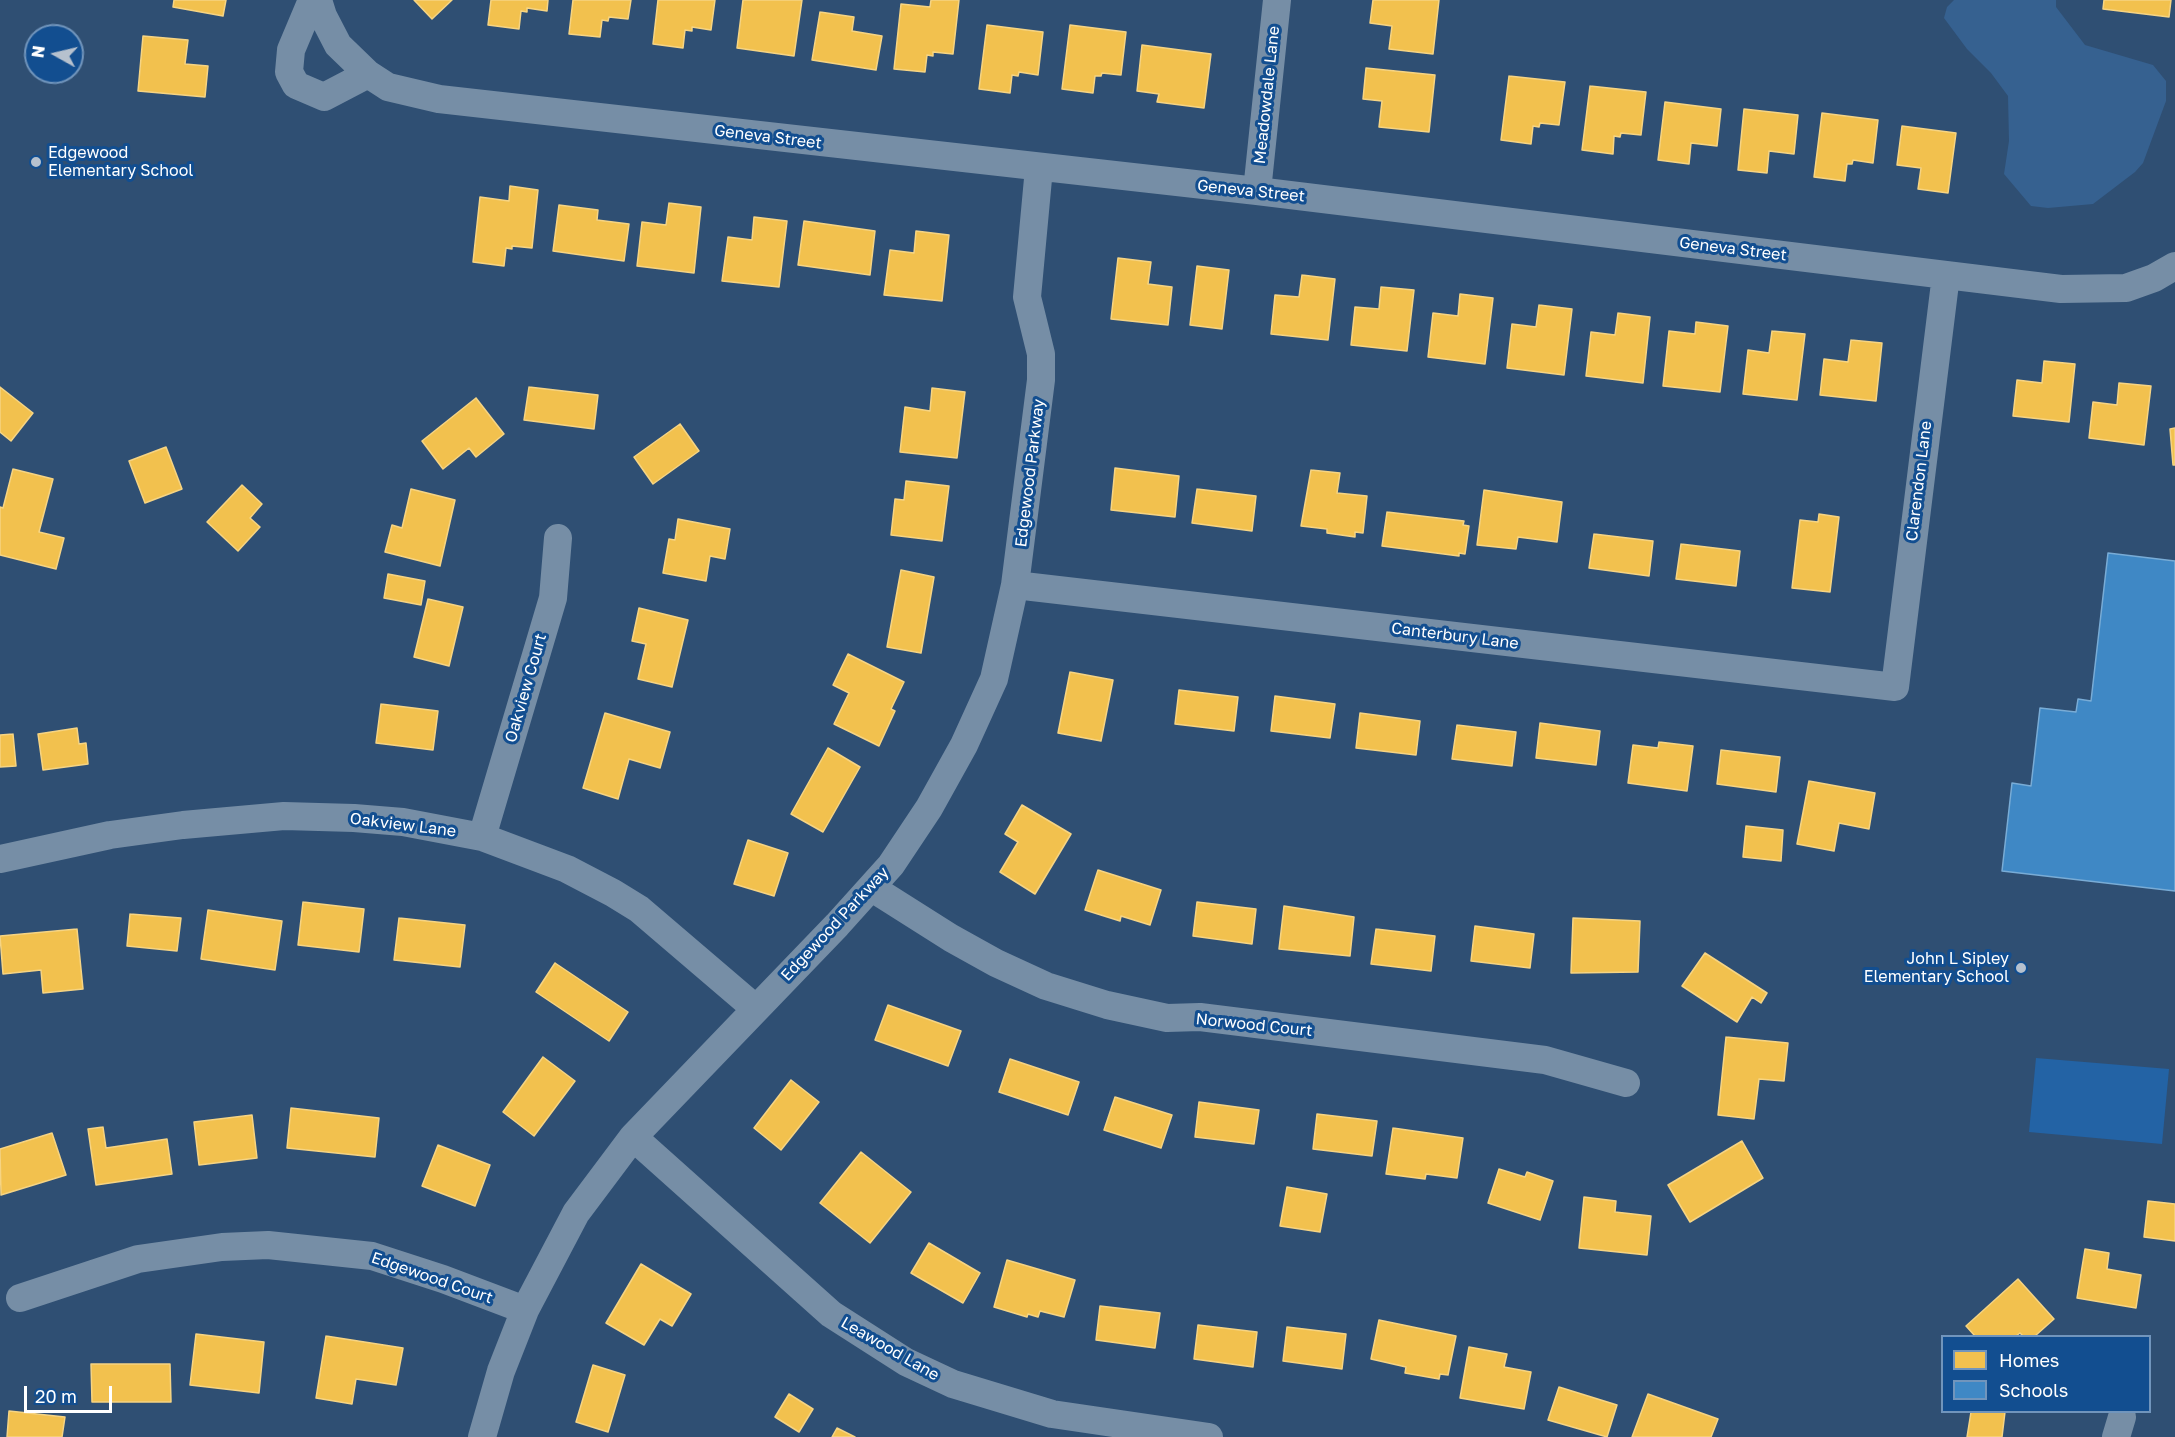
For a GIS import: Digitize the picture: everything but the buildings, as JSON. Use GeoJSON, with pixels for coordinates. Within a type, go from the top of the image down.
{"type":"FeatureCollection","features":[{"type":"Feature","properties":{"kind":"street"},"geometry":{"type":"LineString","coordinates":[[312,0],[291,50],[289,72],[296,85],[309,93],[324,97],[368,74]]}},
{"type":"Feature","properties":{"kind":"street","name":"Geneva Street"},"geometry":{"type":"LineString","coordinates":[[318,0],[323,16],[338,45],[368,74],[388,87],[439,99],[1257,191],[2061,289],[2126,288],[2154,278],[2175,266]]}},
{"type":"Feature","properties":{"kind":"street","name":"Meadowdale Lane"},"geometry":{"type":"LineString","coordinates":[[1257,191],[1277,0]]}},
{"type":"Feature","properties":{"kind":"street","name":"Edgewood Parkway"},"geometry":{"type":"LineString","coordinates":[[482,1437],[501,1371],[525,1311],[576,1213],[633,1137],[872,888],[911,837],[964,745],[994,679],[1015,585],[1041,380],[1041,354],[1027,297],[1039,168]]}},
{"type":"Feature","properties":{"kind":"street","name":"Clarendon Lane"},"geometry":{"type":"LineString","coordinates":[[1895,687],[1946,275]]}},
{"type":"Feature","properties":{"kind":"street","name":"Oakview Court"},"geometry":{"type":"LineString","coordinates":[[482,837],[553,598],[558,538]]}},
{"type":"Feature","properties":{"kind":"street","name":"Canterbury Lane"},"geometry":{"type":"LineString","coordinates":[[1015,585],[1895,687]]}},
{"type":"Feature","properties":{"kind":"street","name":"Oakview Lane"},"geometry":{"type":"LineString","coordinates":[[0,859],[110,835],[183,825],[284,816],[403,822],[482,837],[567,869],[630,904],[756,1009]]}},
{"type":"Feature","properties":{"kind":"street","name":"Norwood Court"},"geometry":{"type":"LineString","coordinates":[[872,888],[951,938],[996,963],[1046,986],[1107,1005],[1167,1018],[1200,1017],[1545,1060],[1626,1083]]}},
{"type":"Feature","properties":{"kind":"street","name":"Leawood Lane"},"geometry":{"type":"LineString","coordinates":[[633,1137],[831,1314],[906,1362],[953,1384],[1052,1414],[1209,1437]]}},
{"type":"Feature","properties":{"kind":"street","name":"Edgewood Court"},"geometry":{"type":"LineString","coordinates":[[20,1298],[138,1259],[222,1247],[268,1245],[372,1256],[443,1279],[525,1311]]}},
{"type":"Feature","properties":{"kind":"shaded area"},"geometry":{"type":"Polygon","coordinates":[[[1954,0],[2056,0],[2056,7],[2085,45],[2153,65],[2166,81],[2166,101],[2143,163],[2135,172],[2093,204],[2048,208],[2031,206],[2004,174],[2009,141],[2008,96],[1991,73],[1967,49],[1944,18],[1947,7],[1954,0]]]}},
{"type":"Feature","properties":{"kind":"shaded area"},"geometry":{"type":"Polygon","coordinates":[[[2036,1058],[2169,1069],[2162,1144],[2029,1132],[2036,1058]]]}},
{"type":"Feature","properties":{"kind":"place","name":"Edgewood Elementary School"},"geometry":{"type":"Point","coordinates":[36,162]}},
{"type":"Feature","properties":{"kind":"place","name":"John L Sipley Elementary School"},"geometry":{"type":"Point","coordinates":[2021,968]}}]}
